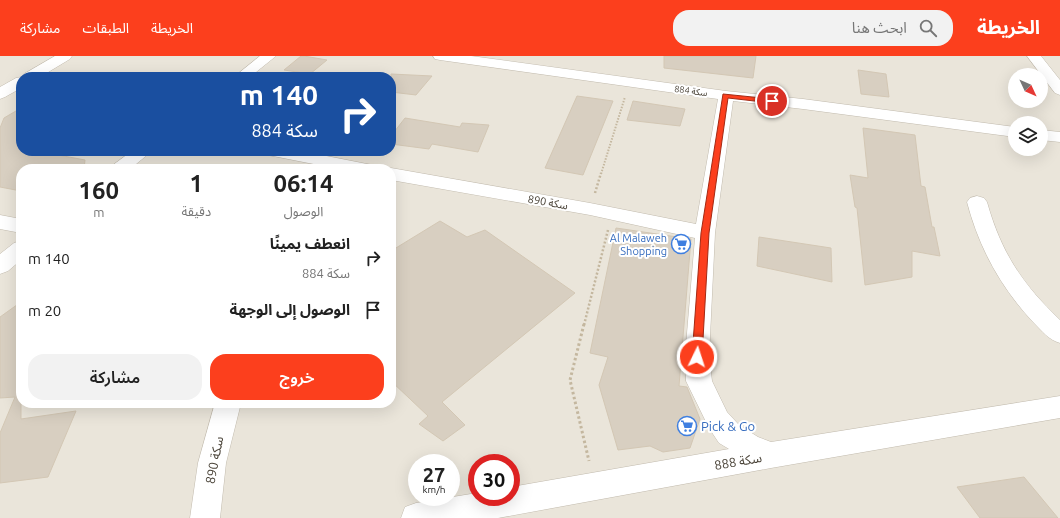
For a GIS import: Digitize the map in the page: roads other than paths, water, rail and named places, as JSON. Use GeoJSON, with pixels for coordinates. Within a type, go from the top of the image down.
{"type":"FeatureCollection","features":[{"type":"Feature","properties":{"kind":"street"},"geometry":{"type":"LineString","coordinates":[[38,72],[65,56]]}},
{"type":"Feature","properties":{"kind":"street"},"geometry":{"type":"LineString","coordinates":[[248,72],[269,56]]}},
{"type":"Feature","properties":{"kind":"street","name":"سكة 884"},"geometry":{"type":"LineString","coordinates":[[440,56],[726,96],[803,104],[1008,131]]}},
{"type":"Feature","properties":{"kind":"street"},"geometry":{"type":"LineString","coordinates":[[1034,56],[1060,90]]}},
{"type":"Feature","properties":{"kind":"street"},"geometry":{"type":"LineString","coordinates":[[0,94],[16,84]]}},
{"type":"Feature","properties":{"kind":"street"},"geometry":{"type":"LineString","coordinates":[[726,96],[705,233],[697,357],[699,381],[718,420],[729,434],[748,447],[771,455]]}},
{"type":"Feature","properties":{"kind":"street"},"geometry":{"type":"LineString","coordinates":[[1048,136],[1060,137]]}},
{"type":"Feature","properties":{"kind":"street"},"geometry":{"type":"LineString","coordinates":[[126,164],[136,156]]}},
{"type":"Feature","properties":{"kind":"street"},"geometry":{"type":"LineString","coordinates":[[299,156],[340,164]]}},
{"type":"Feature","properties":{"kind":"street","name":"سكة 890"},"geometry":{"type":"LineString","coordinates":[[396,175],[590,209],[705,233]]}},
{"type":"Feature","properties":{"kind":"street"},"geometry":{"type":"LineString","coordinates":[[977,202],[987,235],[1004,268],[1027,299],[1060,334]]}},
{"type":"Feature","properties":{"kind":"street"},"geometry":{"type":"LineString","coordinates":[[0,222],[16,225]]}},
{"type":"Feature","properties":{"kind":"street"},"geometry":{"type":"LineString","coordinates":[[0,266],[16,252]]}},
{"type":"Feature","properties":{"kind":"street","name":"سكة 888"},"geometry":{"type":"LineString","coordinates":[[416,518],[771,455],[1060,407]]}},
{"type":"Feature","properties":{"kind":"street","name":"سكة 890"},"geometry":{"type":"LineString","coordinates":[[205,518],[212,463],[227,408]]}},
{"type":"Feature","properties":{"kind":"place","name":"Al Malaweh Shopping"},"geometry":{"type":"Point","coordinates":[681,244]}},
{"type":"Feature","properties":{"kind":"place","name":"Pick & Go"},"geometry":{"type":"Point","coordinates":[687,426]}}]}
